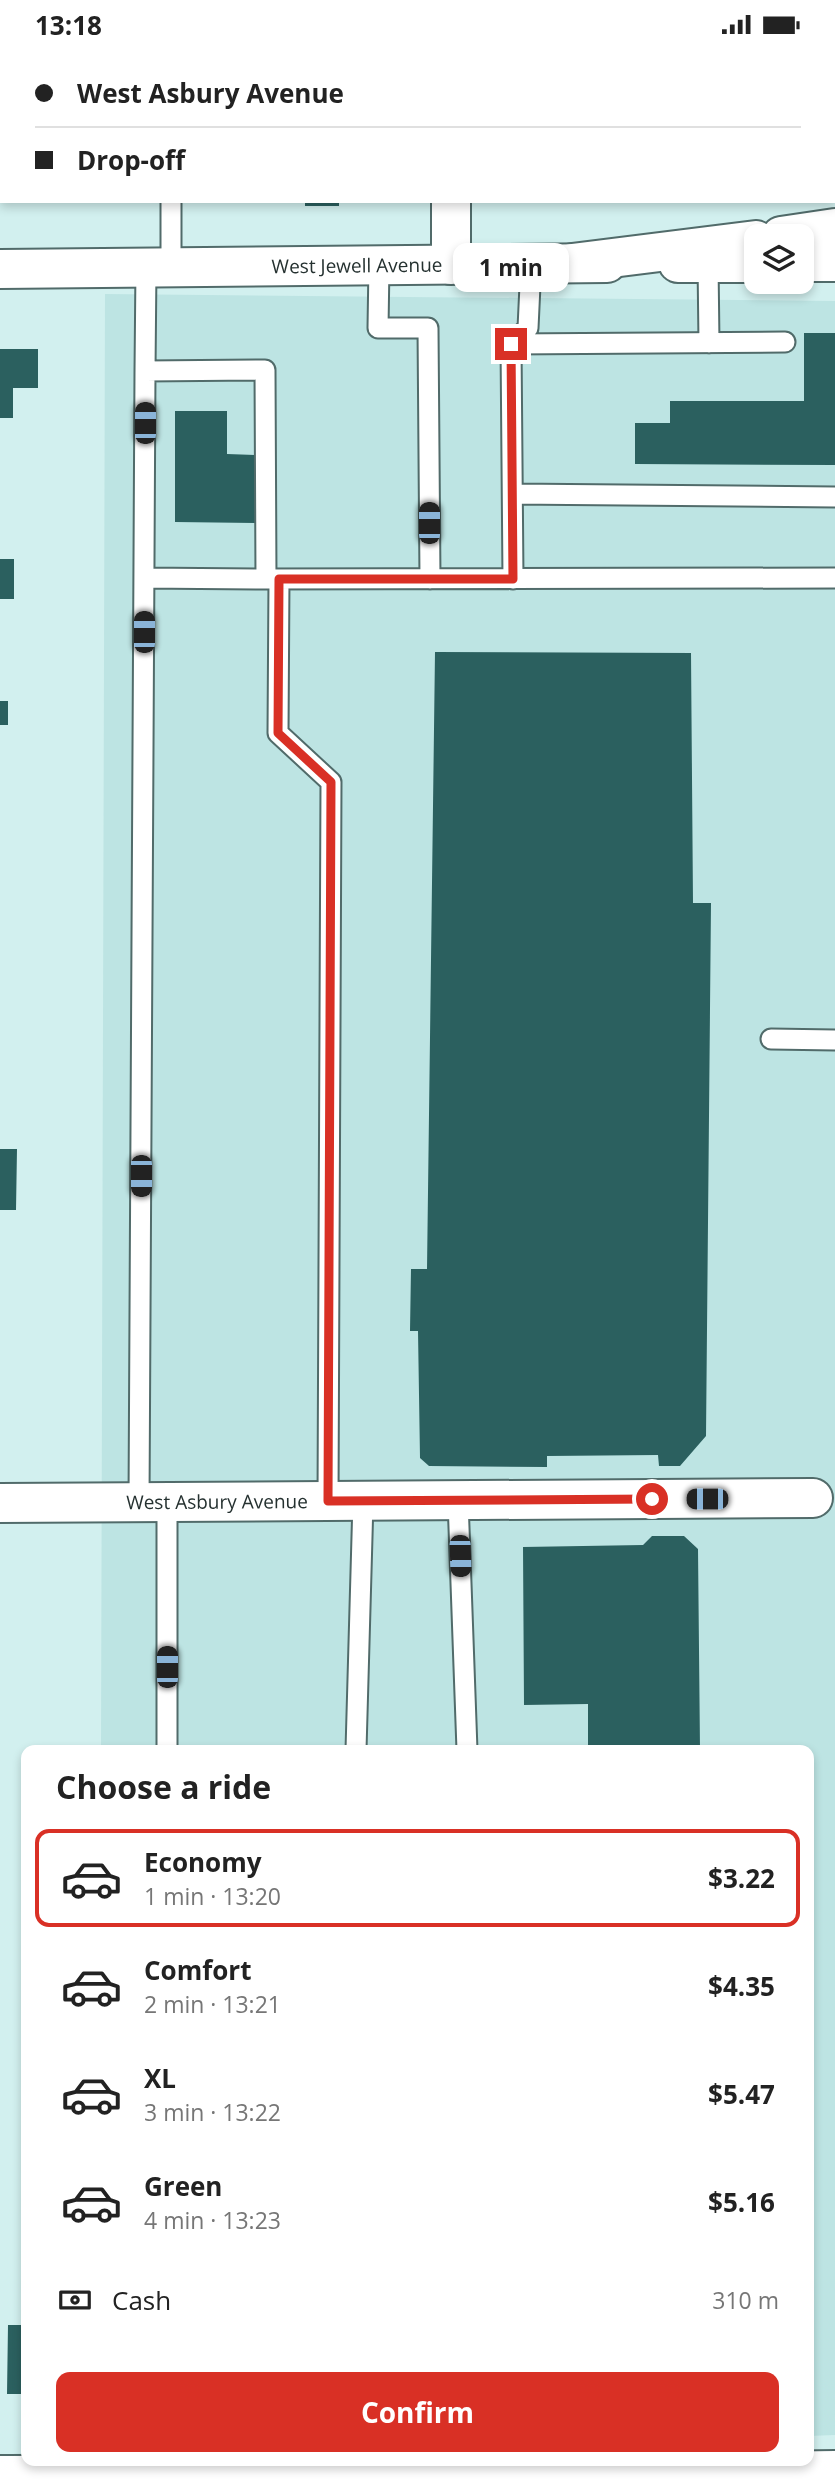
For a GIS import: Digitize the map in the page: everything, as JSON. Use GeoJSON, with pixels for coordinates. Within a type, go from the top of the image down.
{"type":"FeatureCollection","features":[{"type":"Feature","properties":{"kind":"main road"},"geometry":{"type":"LineString","coordinates":[[451,203],[451,265]]}},
{"type":"Feature","properties":{"kind":"main road"},"geometry":{"type":"LineString","coordinates":[[814,231],[835,228]]}},
{"type":"Feature","properties":{"kind":"main road"},"geometry":{"type":"LineString","coordinates":[[572,263],[744,242]]}},
{"type":"Feature","properties":{"kind":"main road"},"geometry":{"type":"LineString","coordinates":[[814,262],[835,262]]}},
{"type":"Feature","properties":{"kind":"main road","name":"West Jewell Avenue"},"geometry":{"type":"LineString","coordinates":[[0,269],[744,263]]}},
{"type":"Feature","properties":{"kind":"main road","name":"West Asbury Avenue"},"geometry":{"type":"LineString","coordinates":[[0,1503],[458,1500],[824,1493]]}},
{"type":"Feature","properties":{"kind":"main road"},"geometry":{"type":"LineString","coordinates":[[0,2475],[198,2467],[567,2474],[835,2470]]}},
{"type":"Feature","properties":{"kind":"lane"},"geometry":{"type":"LineString","coordinates":[[167,1745],[153,1502],[144,578],[145,371],[158,267],[171,203]]}},
{"type":"Feature","properties":{"kind":"lane"},"geometry":{"type":"LineString","coordinates":[[708,263],[709,343]]}},
{"type":"Feature","properties":{"kind":"lane"},"geometry":{"type":"LineString","coordinates":[[513,579],[511,344],[528,328],[531,264]]}},
{"type":"Feature","properties":{"kind":"lane"},"geometry":{"type":"LineString","coordinates":[[379,265],[378,328],[428,328],[430,579]]}},
{"type":"Feature","properties":{"kind":"lane"},"geometry":{"type":"LineString","coordinates":[[511,344],[785,342]]}},
{"type":"Feature","properties":{"kind":"lane"},"geometry":{"type":"LineString","coordinates":[[145,371],[265,370],[278,733],[331,782],[346,1501],[356,1745]]}},
{"type":"Feature","properties":{"kind":"lane"},"geometry":{"type":"LineString","coordinates":[[513,494],[835,497]]}},
{"type":"Feature","properties":{"kind":"lane"},"geometry":{"type":"LineString","coordinates":[[144,578],[835,578]]}},
{"type":"Feature","properties":{"kind":"lane"},"geometry":{"type":"LineString","coordinates":[[771,1039],[835,1040]]}},
{"type":"Feature","properties":{"kind":"lane"},"geometry":{"type":"LineString","coordinates":[[458,1500],[467,1745]]}},
{"type":"Feature","properties":{"kind":"shaded area"},"geometry":{"type":"Polygon","coordinates":[[[105,294],[835,301],[835,2435],[814,2436],[814,1745],[101,1745],[105,294]]]}},
{"type":"Feature","properties":{"kind":"building"},"geometry":{"type":"Polygon","coordinates":[[[305,203],[339,203],[339,206],[305,206],[305,203]]]}},
{"type":"Feature","properties":{"kind":"building"},"geometry":{"type":"Polygon","coordinates":[[[804,333],[835,333],[835,465],[635,464],[635,423],[670,423],[670,401],[804,401],[804,333]]]}},
{"type":"Feature","properties":{"kind":"building"},"geometry":{"type":"Polygon","coordinates":[[[0,349],[38,349],[38,388],[13,388],[13,418],[0,418],[0,349]]]}},
{"type":"Feature","properties":{"kind":"building"},"geometry":{"type":"Polygon","coordinates":[[[175,411],[227,411],[227,454],[255,455],[255,523],[175,522],[175,411]]]}},
{"type":"Feature","properties":{"kind":"building"},"geometry":{"type":"Polygon","coordinates":[[[0,559],[14,559],[14,599],[0,599],[0,559]]]}},
{"type":"Feature","properties":{"kind":"building"},"geometry":{"type":"Polygon","coordinates":[[[435,652],[691,653],[693,903],[711,903],[706,1436],[680,1466],[659,1466],[658,1455],[547,1456],[547,1467],[429,1466],[420,1458],[418,1331],[410,1331],[411,1269],[427,1269],[435,652]]]}},
{"type":"Feature","properties":{"kind":"building"},"geometry":{"type":"Polygon","coordinates":[[[0,701],[8,701],[8,725],[0,725],[0,701]]]}},
{"type":"Feature","properties":{"kind":"building"},"geometry":{"type":"Polygon","coordinates":[[[0,1149],[17,1149],[16,1210],[0,1210],[0,1149]]]}},
{"type":"Feature","properties":{"kind":"building"},"geometry":{"type":"Polygon","coordinates":[[[652,1536],[684,1536],[698,1549],[700,1745],[588,1745],[588,1704],[524,1705],[523,1547],[643,1545],[652,1536]]]}},
{"type":"Feature","properties":{"kind":"building"},"geometry":{"type":"Polygon","coordinates":[[[8,2325],[21,2325],[21,2394],[7,2394],[8,2325]]]}},
{"type":"Feature","properties":{"kind":"route"},"geometry":{"type":"LineString","coordinates":[[511,344],[513,579],[279,579],[278,733],[331,782],[328,1501],[652,1499]]}}]}
